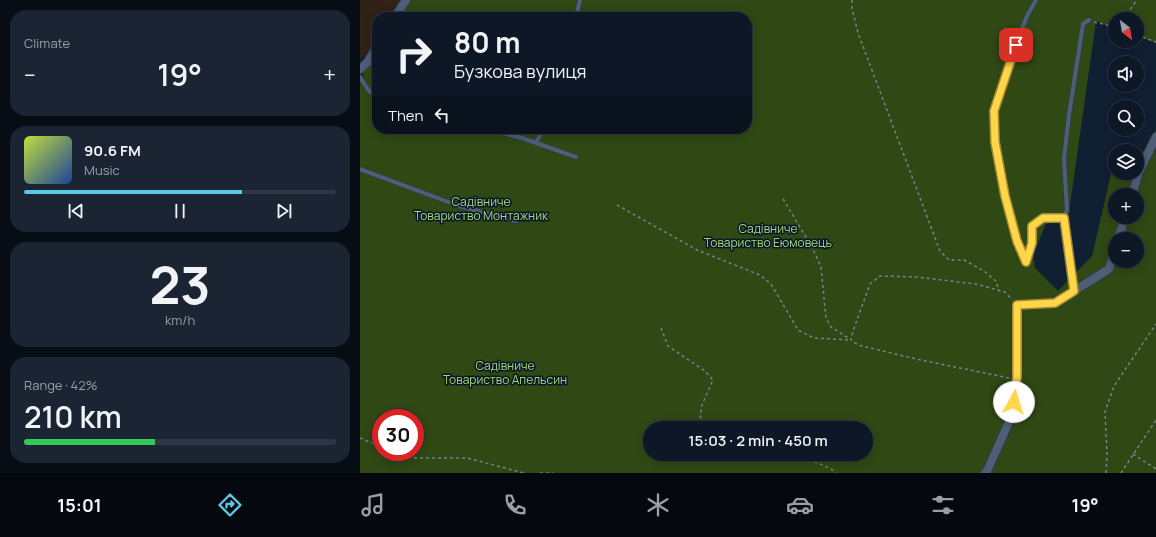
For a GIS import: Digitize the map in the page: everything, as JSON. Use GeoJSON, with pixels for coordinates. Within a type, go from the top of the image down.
{"type":"FeatureCollection","features":[{"type":"Feature","properties":{"kind":"street"},"geometry":{"type":"LineString","coordinates":[[398,12],[406,0]]}},
{"type":"Feature","properties":{"kind":"street"},"geometry":{"type":"LineString","coordinates":[[360,69],[367,63],[372,55]]}},
{"type":"Feature","properties":{"kind":"street"},"geometry":{"type":"LineString","coordinates":[[1134,188],[1139,172],[1156,137]]}},
{"type":"Feature","properties":{"kind":"street"},"geometry":{"type":"LineString","coordinates":[[985,473],[1013,413],[1016,380],[1017,305],[1055,303],[1109,268]]}},
{"type":"Feature","properties":{"kind":"lane"},"geometry":{"type":"LineString","coordinates":[[577,12],[580,0]]}},
{"type":"Feature","properties":{"kind":"lane"},"geometry":{"type":"LineString","coordinates":[[1036,0],[1027,16],[1013,52],[994,111],[995,142],[1005,196],[1017,241],[1026,262],[1032,243],[1032,226],[1043,218],[1064,218]]}},
{"type":"Feature","properties":{"kind":"lane"},"geometry":{"type":"LineString","coordinates":[[1074,291],[1064,218],[1067,210],[1064,159],[1080,38],[1083,24],[1089,20]]}},
{"type":"Feature","properties":{"kind":"lane"},"geometry":{"type":"LineString","coordinates":[[360,77],[369,91],[372,93]]}},
{"type":"Feature","properties":{"kind":"lane"},"geometry":{"type":"LineString","coordinates":[[504,134],[576,157]]}},
{"type":"Feature","properties":{"kind":"lane"},"geometry":{"type":"LineString","coordinates":[[536,143],[540,134]]}},
{"type":"Feature","properties":{"kind":"lane"},"geometry":{"type":"LineString","coordinates":[[360,169],[459,206],[516,221]]}},
{"type":"Feature","properties":{"kind":"path"},"geometry":{"type":"LineString","coordinates":[[852,0],[852,8],[858,33],[940,251],[949,260],[964,260],[984,271],[997,282],[998,290]]}},
{"type":"Feature","properties":{"kind":"path"},"geometry":{"type":"LineString","coordinates":[[1128,12],[1137,0]]}},
{"type":"Feature","properties":{"kind":"path"},"geometry":{"type":"LineString","coordinates":[[1089,20],[1108,25]]}},
{"type":"Feature","properties":{"kind":"path"},"geometry":{"type":"LineString","coordinates":[[1144,38],[1156,42]]}},
{"type":"Feature","properties":{"kind":"path"},"geometry":{"type":"LineString","coordinates":[[783,199],[812,247],[821,267],[826,318],[831,327],[858,345],[916,359],[990,373],[1016,380]]}},
{"type":"Feature","properties":{"kind":"path"},"geometry":{"type":"LineString","coordinates":[[617,205],[697,250],[760,275],[771,284],[798,330],[814,338],[851,340]]}},
{"type":"Feature","properties":{"kind":"path"},"geometry":{"type":"LineString","coordinates":[[851,340],[870,284],[880,276],[917,277],[976,284],[1005,292],[1017,305]]}},
{"type":"Feature","properties":{"kind":"path"},"geometry":{"type":"LineString","coordinates":[[1106,473],[1108,454],[1105,412],[1114,386],[1156,324]]}},
{"type":"Feature","properties":{"kind":"path"},"geometry":{"type":"LineString","coordinates":[[661,328],[668,346],[705,370],[713,380],[702,406],[700,416],[703,421]]}},
{"type":"Feature","properties":{"kind":"path"},"geometry":{"type":"LineString","coordinates":[[1121,473],[1156,420]]}},
{"type":"Feature","properties":{"kind":"path"},"geometry":{"type":"LineString","coordinates":[[360,438],[372,443]]}},
{"type":"Feature","properties":{"kind":"path"},"geometry":{"type":"LineString","coordinates":[[1133,454],[1156,470]]}},
{"type":"Feature","properties":{"kind":"path"},"geometry":{"type":"LineString","coordinates":[[424,458],[467,458],[524,473]]}},
{"type":"Feature","properties":{"kind":"path"},"geometry":{"type":"LineString","coordinates":[[813,461],[836,473]]}},
{"type":"Feature","properties":{"kind":"path"},"geometry":{"type":"LineString","coordinates":[[540,473],[553,473]]}},
{"type":"Feature","properties":{"kind":"shaded area"},"geometry":{"type":"Polygon","coordinates":[[[360,0],[399,0],[392,12],[372,12],[372,45],[366,55],[360,58],[360,0]]]}},
{"type":"Feature","properties":{"kind":"green space"},"geometry":{"type":"Polygon","coordinates":[[[408,0],[1156,0],[1156,43],[1144,39],[1144,12],[1108,12],[1108,25],[1096,21],[1068,219],[1046,224],[1033,254],[1035,268],[1058,291],[1092,256],[1110,180],[1144,180],[1144,152],[1148,153],[1156,129],[1156,473],[360,473],[360,81],[365,85],[363,73],[372,58],[372,134],[752,134],[752,12],[400,12],[408,0]]]}},
{"type":"Feature","properties":{"kind":"route"},"geometry":{"type":"LineString","coordinates":[[1014,402],[1017,377],[1017,305],[1055,303],[1074,291],[1064,218],[1043,218],[1032,226],[1032,243],[1026,262],[1017,241],[1005,196],[995,142],[994,111],[1010,59],[1016,45]]}},
{"type":"Feature","properties":{"kind":"park label","name":"Садівниче Товариство Монтажник"},"geometry":{"type":"Point","coordinates":[481,209]}},
{"type":"Feature","properties":{"kind":"park label","name":"Садівниче Товариство Еюмовець"},"geometry":{"type":"Point","coordinates":[768,236]}},
{"type":"Feature","properties":{"kind":"park label","name":"Садівниче Товариство Апельсин"},"geometry":{"type":"Point","coordinates":[505,373]}}]}
